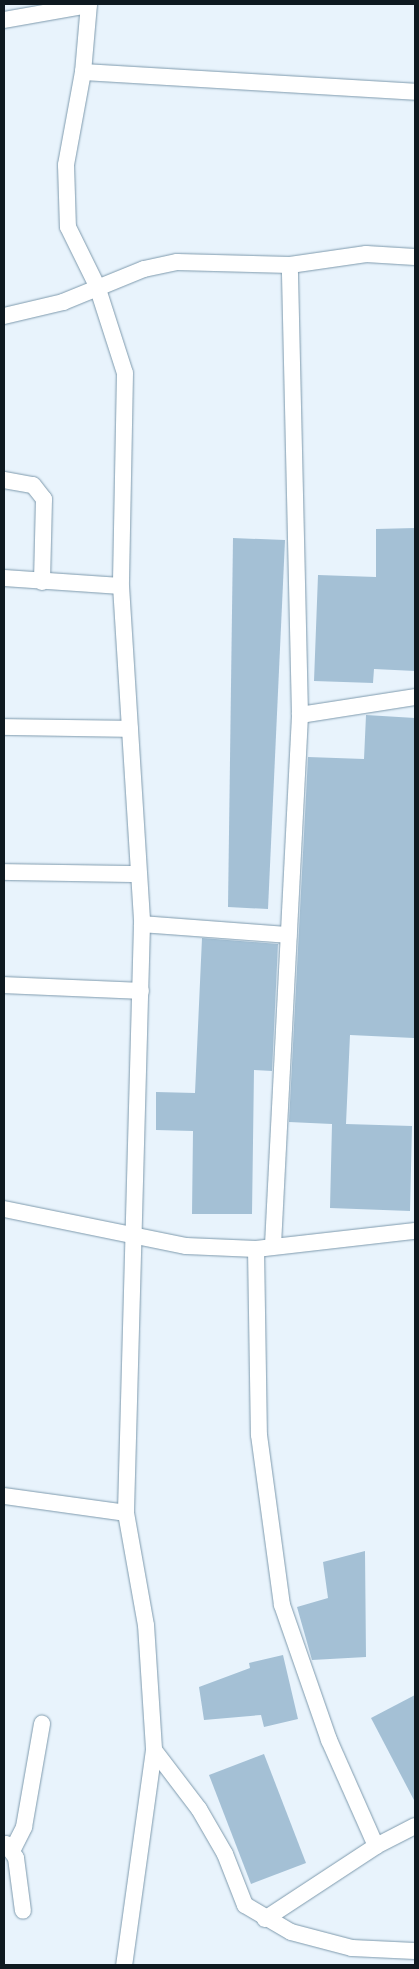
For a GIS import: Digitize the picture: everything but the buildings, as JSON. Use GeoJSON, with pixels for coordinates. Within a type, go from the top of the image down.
{"type":"FeatureCollection","features":[{"type":"Feature","properties":{"kind":"street"},"geometry":{"type":"LineString","coordinates":[[4,20],[89,4],[83,72],[66,165],[68,228],[97,286],[125,373],[121,586],[142,924],[126,1513],[146,1625],[154,1750],[124,1965]]}},
{"type":"Feature","properties":{"kind":"street"},"geometry":{"type":"LineString","coordinates":[[83,72],[415,92]]}},
{"type":"Feature","properties":{"kind":"street"},"geometry":{"type":"LineString","coordinates":[[4,316],[63,302],[97,286],[177,262],[290,264],[366,254],[415,257]]}},
{"type":"Feature","properties":{"kind":"street"},"geometry":{"type":"LineString","coordinates":[[273,1245],[300,715],[290,264]]}},
{"type":"Feature","properties":{"kind":"street"},"geometry":{"type":"LineString","coordinates":[[4,480],[33,485],[44,499],[42,582]]}},
{"type":"Feature","properties":{"kind":"street"},"geometry":{"type":"LineString","coordinates":[[4,578],[121,586]]}},
{"type":"Feature","properties":{"kind":"street"},"geometry":{"type":"LineString","coordinates":[[300,715],[415,698]]}},
{"type":"Feature","properties":{"kind":"street"},"geometry":{"type":"LineString","coordinates":[[4,727],[130,729]]}},
{"type":"Feature","properties":{"kind":"street"},"geometry":{"type":"LineString","coordinates":[[4,872],[138,874]]}},
{"type":"Feature","properties":{"kind":"street"},"geometry":{"type":"LineString","coordinates":[[142,924],[289,935]]}},
{"type":"Feature","properties":{"kind":"street"},"geometry":{"type":"LineString","coordinates":[[4,985],[140,991]]}},
{"type":"Feature","properties":{"kind":"street"},"geometry":{"type":"LineString","coordinates":[[4,1209],[186,1246],[256,1249],[273,1245],[415,1231]]}},
{"type":"Feature","properties":{"kind":"street"},"geometry":{"type":"LineString","coordinates":[[256,1249],[259,1435],[282,1605],[329,1740],[376,1846]]}},
{"type":"Feature","properties":{"kind":"street"},"geometry":{"type":"LineString","coordinates":[[4,1496],[126,1513]]}},
{"type":"Feature","properties":{"kind":"street"},"geometry":{"type":"LineString","coordinates":[[23,1911],[8,1846],[24,1827],[42,1724]]}},
{"type":"Feature","properties":{"kind":"street"},"geometry":{"type":"LineString","coordinates":[[154,1750],[199,1809],[224,1854],[245,1905],[291,1932],[352,1948],[415,1951]]}},
{"type":"Feature","properties":{"kind":"street"},"geometry":{"type":"LineString","coordinates":[[266,1919],[376,1846],[415,1826]]}}]}
